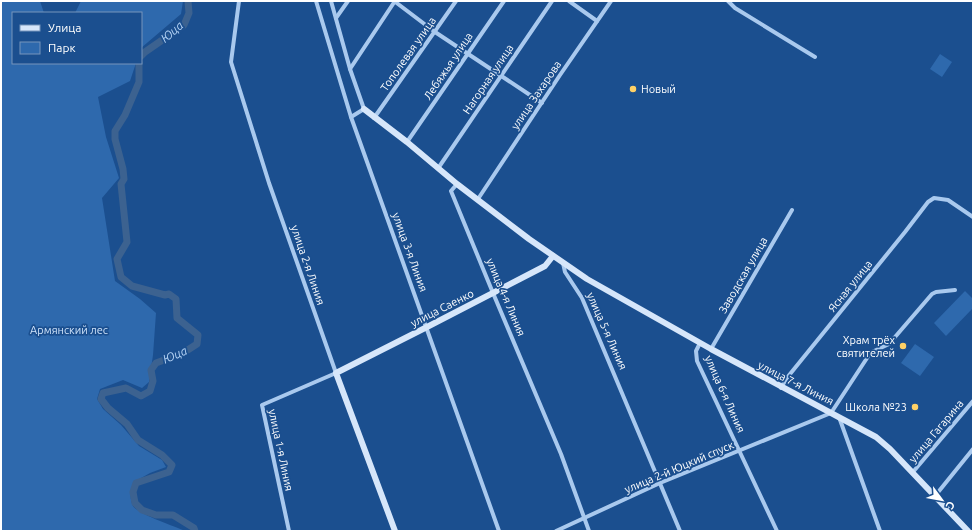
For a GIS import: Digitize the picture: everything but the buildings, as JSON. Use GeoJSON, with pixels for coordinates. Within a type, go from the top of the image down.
{"type":"FeatureCollection","features":[{"type":"Feature","properties":{"kind":"street","name":"улица 2-я Линия"},"geometry":{"type":"LineString","coordinates":[[239,1],[231,62],[269,183],[336,373],[395,531]]}},
{"type":"Feature","properties":{"kind":"street","name":"улица 3-я Линия"},"geometry":{"type":"LineString","coordinates":[[316,1],[351,117],[499,531]]}},
{"type":"Feature","properties":{"kind":"street"},"geometry":{"type":"LineString","coordinates":[[331,1],[350,69],[364,109],[407,142],[457,184],[563,262]]}},
{"type":"Feature","properties":{"kind":"street"},"geometry":{"type":"LineString","coordinates":[[336,18],[348,1]]}},
{"type":"Feature","properties":{"kind":"street"},"geometry":{"type":"LineString","coordinates":[[350,69],[395,1],[434,32],[542,103]]}},
{"type":"Feature","properties":{"kind":"street","name":"Тополевая улица"},"geometry":{"type":"LineString","coordinates":[[374,118],[456,1]]}},
{"type":"Feature","properties":{"kind":"street","name":"Лебяжья улица"},"geometry":{"type":"LineString","coordinates":[[407,142],[504,1]]}},
{"type":"Feature","properties":{"kind":"street","name":"Нагорная улица"},"geometry":{"type":"LineString","coordinates":[[438,167],[552,1]]}},
{"type":"Feature","properties":{"kind":"street"},"geometry":{"type":"LineString","coordinates":[[569,1],[597,21]]}},
{"type":"Feature","properties":{"kind":"street","name":"улица Захарова"},"geometry":{"type":"LineString","coordinates":[[478,199],[611,1]]}},
{"type":"Feature","properties":{"kind":"street"},"geometry":{"type":"LineString","coordinates":[[728,1],[735,8],[815,57]]}},
{"type":"Feature","properties":{"kind":"street"},"geometry":{"type":"LineString","coordinates":[[351,117],[364,109]]}},
{"type":"Feature","properties":{"kind":"street","name":"улица 4-я Линия"},"geometry":{"type":"LineString","coordinates":[[457,184],[451,191],[561,454],[589,531]]}},
{"type":"Feature","properties":{"kind":"street","name":"Ясная улица"},"geometry":{"type":"LineString","coordinates":[[781,388],[786,379],[928,202],[934,198],[948,200],[973,217]]}},
{"type":"Feature","properties":{"kind":"street","name":"Заводская улица"},"geometry":{"type":"LineString","coordinates":[[711,350],[792,210]]}},
{"type":"Feature","properties":{"kind":"street","name":"улица Саенко"},"geometry":{"type":"LineString","coordinates":[[336,373],[545,266],[553,256]]}},
{"type":"Feature","properties":{"kind":"street","name":"улица 6-я Линия"},"geometry":{"type":"LineString","coordinates":[[563,262],[587,279],[700,343],[696,351],[697,361],[777,531]]}},
{"type":"Feature","properties":{"kind":"street","name":"улица 5-я Линия"},"geometry":{"type":"LineString","coordinates":[[563,262],[565,272],[582,298],[619,382],[680,531]]}},
{"type":"Feature","properties":{"kind":"street"},"geometry":{"type":"LineString","coordinates":[[832,413],[872,352],[889,344],[932,294],[936,292],[955,290]]}},
{"type":"Feature","properties":{"kind":"street","name":"улица 7-я Линия"},"geometry":{"type":"LineString","coordinates":[[700,343],[781,388],[838,416],[880,531]]}},
{"type":"Feature","properties":{"kind":"street","name":"улица 1-я Линия"},"geometry":{"type":"LineString","coordinates":[[289,531],[262,405],[336,373]]}},
{"type":"Feature","properties":{"kind":"street","name":"улица Гагарина"},"geometry":{"type":"LineString","coordinates":[[913,472],[973,401]]}},
{"type":"Feature","properties":{"kind":"street","name":"улица 2-й Юцкий спуск"},"geometry":{"type":"LineString","coordinates":[[556,531],[660,483],[832,413]]}},
{"type":"Feature","properties":{"kind":"street"},"geometry":{"type":"LineString","coordinates":[[838,416],[876,437],[890,449],[968,531]]}},
{"type":"Feature","properties":{"kind":"street"},"geometry":{"type":"LineString","coordinates":[[935,496],[973,449]]}},
{"type":"Feature","properties":{"kind":"green space","name":"Армянский лес"},"geometry":{"type":"Polygon","coordinates":[[[1,1],[40,1],[44,12],[12,12],[12,64],[136,64],[130,81],[98,97],[106,137],[119,178],[102,198],[115,281],[156,313],[153,355],[149,382],[142,388],[123,380],[100,389],[97,399],[103,409],[121,425],[139,446],[162,460],[166,467],[150,473],[134,482],[131,494],[133,506],[142,513],[185,531],[1,531],[1,1]]]}},
{"type":"Feature","properties":{"kind":"green space"},"geometry":{"type":"Polygon","coordinates":[[[81,1],[183,1],[181,14],[142,47],[142,12],[76,12],[81,1]]]}},
{"type":"Feature","properties":{"kind":"green space"},"geometry":{"type":"Polygon","coordinates":[[[940,54],[952,62],[942,77],[930,69],[940,54]]]}},
{"type":"Feature","properties":{"kind":"green space"},"geometry":{"type":"Polygon","coordinates":[[[965,291],[973,299],[973,308],[946,336],[934,323],[965,291]]]}},
{"type":"Feature","properties":{"kind":"green space"},"geometry":{"type":"Polygon","coordinates":[[[915,344],[934,357],[920,376],[901,363],[915,344]]]}},
{"type":"Feature","properties":{"kind":"waterway","name":"Юца"},"geometry":{"type":"LineString","coordinates":[[142,55],[184,25],[189,13],[188,1]]}},
{"type":"Feature","properties":{"kind":"waterway","name":"Юца"},"geometry":{"type":"LineString","coordinates":[[139,64],[139,82],[125,115],[115,131],[115,139],[123,169],[124,179],[121,184],[127,242],[117,259],[121,277],[132,286],[165,295],[169,294],[176,299],[177,318],[198,335],[197,344],[183,353],[156,363],[151,370],[153,381],[150,391],[141,396],[126,388],[103,393],[101,399],[108,408],[127,424],[138,440],[162,455],[172,465],[169,472],[136,483],[133,492],[135,503],[142,510],[156,515],[173,515],[194,528],[195,531]]}},
{"type":"Feature","properties":{"kind":"place","name":"Новый"},"geometry":{"type":"Point","coordinates":[633,89]}},
{"type":"Feature","properties":{"kind":"place","name":"Храм трёх святителей"},"geometry":{"type":"Point","coordinates":[903,346]}},
{"type":"Feature","properties":{"kind":"place","name":"Школа №23"},"geometry":{"type":"Point","coordinates":[915,407]}}]}
